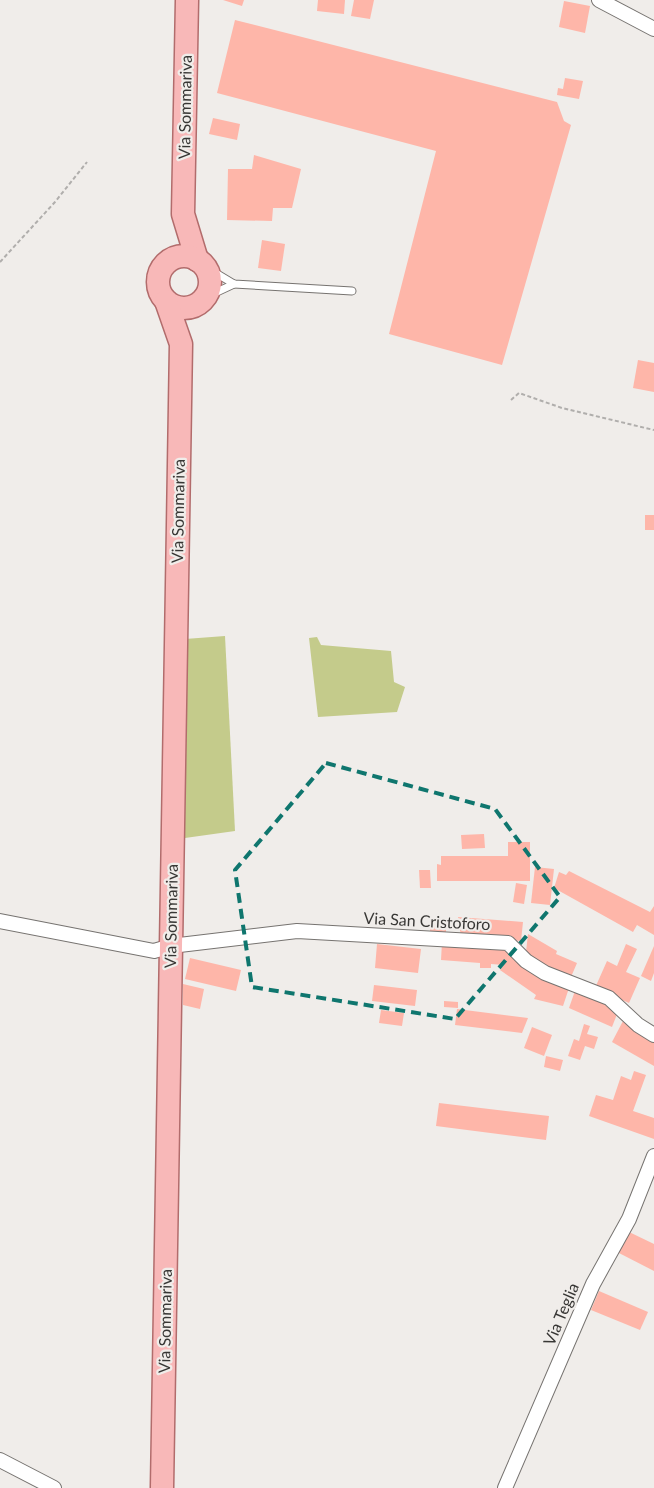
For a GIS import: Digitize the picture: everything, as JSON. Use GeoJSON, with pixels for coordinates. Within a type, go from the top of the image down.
{"type":"FeatureCollection","features":[{"type":"Feature","properties":{"kind":"main road","name":"Via Sommariva"},"geometry":{"type":"LineString","coordinates":[[166,263],[183,214],[187,0]]}},
{"type":"Feature","properties":{"kind":"main road","name":"Via Sommariva"},"geometry":{"type":"LineString","coordinates":[[183,214],[201,263]]}},
{"type":"Feature","properties":{"kind":"main road"},"geometry":{"type":"LineString","coordinates":[[181,256],[201,263],[209,282],[201,301],[182,308],[166,301],[161,294],[158,278],[166,263],[181,256]]}},
{"type":"Feature","properties":{"kind":"main road","name":"Via Sommariva"},"geometry":{"type":"LineString","coordinates":[[162,1488],[181,344],[166,301]]}},
{"type":"Feature","properties":{"kind":"main road","name":"Via Sommariva"},"geometry":{"type":"LineString","coordinates":[[181,344],[201,301]]}},
{"type":"Feature","properties":{"kind":"street"},"geometry":{"type":"LineString","coordinates":[[598,0],[654,29]]}},
{"type":"Feature","properties":{"kind":"street","name":"Via San Cristoforo"},"geometry":{"type":"LineString","coordinates":[[0,921],[154,951],[170,946],[297,930],[508,943],[526,961],[544,973],[609,998],[638,1025],[654,1034]]}},
{"type":"Feature","properties":{"kind":"street","name":"Via Teglia"},"geometry":{"type":"LineString","coordinates":[[505,1488],[593,1284],[629,1219],[654,1156]]}},
{"type":"Feature","properties":{"kind":"street"},"geometry":{"type":"LineString","coordinates":[[0,1460],[54,1488]]}},
{"type":"Feature","properties":{"kind":"lane"},"geometry":{"type":"LineString","coordinates":[[201,263],[234,284],[352,291]]}},
{"type":"Feature","properties":{"kind":"lane"},"geometry":{"type":"LineString","coordinates":[[201,301],[234,284]]}},
{"type":"Feature","properties":{"kind":"path"},"geometry":{"type":"LineString","coordinates":[[0,262],[44,214],[87,162]]}},
{"type":"Feature","properties":{"kind":"path"},"geometry":{"type":"LineString","coordinates":[[511,400],[519,393],[562,408],[654,430]]}},
{"type":"Feature","properties":{"kind":"highlighted area"},"geometry":{"type":"Polygon","coordinates":[[[326,763],[495,809],[560,897],[455,1019],[252,987],[235,870],[326,763]]]}},
{"type":"Feature","properties":{"kind":"green space"},"geometry":{"type":"Polygon","coordinates":[[[225,636],[235,831],[185,838],[185,639],[225,636]]]}},
{"type":"Feature","properties":{"kind":"green space"},"geometry":{"type":"Polygon","coordinates":[[[317,637],[321,645],[391,651],[394,682],[405,687],[397,712],[318,717],[309,638],[317,637]]]}},
{"type":"Feature","properties":{"kind":"building"},"geometry":{"type":"Polygon","coordinates":[[[223,0],[244,0],[242,6],[223,0]]]}},
{"type":"Feature","properties":{"kind":"building"},"geometry":{"type":"Polygon","coordinates":[[[318,0],[345,0],[344,14],[317,11],[318,0]]]}},
{"type":"Feature","properties":{"kind":"building"},"geometry":{"type":"Polygon","coordinates":[[[354,0],[374,0],[370,19],[351,16],[354,0]]]}},
{"type":"Feature","properties":{"kind":"building"},"geometry":{"type":"Polygon","coordinates":[[[564,1],[590,6],[585,33],[559,27],[564,1]]]}},
{"type":"Feature","properties":{"kind":"building"},"geometry":{"type":"Polygon","coordinates":[[[235,20],[557,102],[564,121],[571,125],[502,365],[389,334],[436,151],[217,93],[235,20]]]}},
{"type":"Feature","properties":{"kind":"building"},"geometry":{"type":"Polygon","coordinates":[[[565,78],[583,81],[579,99],[557,95],[558,88],[563,89],[565,78]]]}},
{"type":"Feature","properties":{"kind":"building"},"geometry":{"type":"Polygon","coordinates":[[[213,118],[240,124],[237,140],[209,134],[213,118]]]}},
{"type":"Feature","properties":{"kind":"building"},"geometry":{"type":"Polygon","coordinates":[[[254,155],[301,169],[292,208],[273,208],[272,221],[227,220],[228,169],[252,169],[254,155]]]}},
{"type":"Feature","properties":{"kind":"building"},"geometry":{"type":"Polygon","coordinates":[[[262,240],[285,244],[281,271],[258,268],[262,240]]]}},
{"type":"Feature","properties":{"kind":"building"},"geometry":{"type":"Polygon","coordinates":[[[638,360],[654,363],[654,392],[633,388],[638,360]]]}},
{"type":"Feature","properties":{"kind":"building"},"geometry":{"type":"Polygon","coordinates":[[[645,515],[654,515],[654,530],[645,530],[645,515]]]}},
{"type":"Feature","properties":{"kind":"building"},"geometry":{"type":"Polygon","coordinates":[[[484,834],[485,848],[462,849],[461,835],[484,834]]]}},
{"type":"Feature","properties":{"kind":"building"},"geometry":{"type":"Polygon","coordinates":[[[508,842],[530,842],[530,881],[437,881],[437,864],[441,865],[441,856],[508,856],[508,842]]]}},
{"type":"Feature","properties":{"kind":"building"},"geometry":{"type":"Polygon","coordinates":[[[535,867],[554,869],[550,905],[531,903],[535,867]]]}},
{"type":"Feature","properties":{"kind":"building"},"geometry":{"type":"Polygon","coordinates":[[[419,870],[430,870],[431,888],[420,888],[419,870]]]}},
{"type":"Feature","properties":{"kind":"building"},"geometry":{"type":"Polygon","coordinates":[[[569,871],[650,912],[654,906],[654,935],[637,925],[633,932],[554,888],[559,872],[566,875],[569,871]]]}},
{"type":"Feature","properties":{"kind":"building"},"geometry":{"type":"Polygon","coordinates":[[[516,883],[527,885],[524,904],[513,902],[516,883]]]}},
{"type":"Feature","properties":{"kind":"building"},"geometry":{"type":"Polygon","coordinates":[[[458,917],[523,922],[521,941],[461,936],[458,917]]]}},
{"type":"Feature","properties":{"kind":"building"},"geometry":{"type":"Polygon","coordinates":[[[430,919],[446,919],[446,934],[430,934],[430,919]]]}},
{"type":"Feature","properties":{"kind":"building"},"geometry":{"type":"Polygon","coordinates":[[[528,934],[557,951],[556,954],[577,963],[571,977],[530,959],[526,952],[528,934]]]}},
{"type":"Feature","properties":{"kind":"building"},"geometry":{"type":"Polygon","coordinates":[[[442,942],[507,946],[570,985],[563,1006],[534,999],[536,995],[500,970],[504,965],[491,964],[491,968],[480,968],[480,963],[441,960],[442,942]]]}},
{"type":"Feature","properties":{"kind":"building"},"geometry":{"type":"Polygon","coordinates":[[[377,944],[421,949],[418,973],[375,968],[377,944]]]}},
{"type":"Feature","properties":{"kind":"building"},"geometry":{"type":"Polygon","coordinates":[[[626,944],[637,949],[626,972],[640,978],[629,1003],[595,988],[607,961],[617,966],[626,944]]]}},
{"type":"Feature","properties":{"kind":"building"},"geometry":{"type":"Polygon","coordinates":[[[654,946],[654,973],[651,981],[641,976],[654,946]]]}},
{"type":"Feature","properties":{"kind":"building"},"geometry":{"type":"Polygon","coordinates":[[[190,958],[241,970],[236,991],[185,979],[190,958]]]}},
{"type":"Feature","properties":{"kind":"building"},"geometry":{"type":"Polygon","coordinates":[[[183,984],[204,989],[200,1009],[183,1005],[183,984]]]}},
{"type":"Feature","properties":{"kind":"building"},"geometry":{"type":"Polygon","coordinates":[[[374,985],[417,990],[415,1006],[372,1001],[374,985]]]}},
{"type":"Feature","properties":{"kind":"building"},"geometry":{"type":"Polygon","coordinates":[[[576,988],[619,1009],[612,1027],[569,1008],[576,988]]]}},
{"type":"Feature","properties":{"kind":"building"},"geometry":{"type":"Polygon","coordinates":[[[444,1001],[458,1002],[458,1008],[444,1007],[444,1001]]]}},
{"type":"Feature","properties":{"kind":"building"},"geometry":{"type":"Polygon","coordinates":[[[457,1009],[528,1018],[522,1033],[455,1025],[457,1009]]]}},
{"type":"Feature","properties":{"kind":"building"},"geometry":{"type":"Polygon","coordinates":[[[381,1010],[404,1013],[402,1026],[379,1023],[381,1010]]]}},
{"type":"Feature","properties":{"kind":"building"},"geometry":{"type":"Polygon","coordinates":[[[623,1021],[654,1038],[654,1066],[612,1042],[623,1021]]]}},
{"type":"Feature","properties":{"kind":"building"},"geometry":{"type":"Polygon","coordinates":[[[584,1024],[590,1026],[587,1034],[598,1037],[594,1049],[585,1046],[580,1060],[568,1056],[574,1039],[579,1041],[584,1024]]]}},
{"type":"Feature","properties":{"kind":"building"},"geometry":{"type":"Polygon","coordinates":[[[532,1027],[552,1035],[544,1056],[524,1048],[532,1027]]]}},
{"type":"Feature","properties":{"kind":"building"},"geometry":{"type":"Polygon","coordinates":[[[546,1056],[563,1060],[560,1071],[544,1067],[546,1056]]]}},
{"type":"Feature","properties":{"kind":"building"},"geometry":{"type":"Polygon","coordinates":[[[634,1071],[646,1075],[633,1111],[654,1118],[654,1139],[589,1116],[596,1095],[613,1100],[621,1076],[631,1080],[634,1071]]]}},
{"type":"Feature","properties":{"kind":"building"},"geometry":{"type":"Polygon","coordinates":[[[439,1103],[549,1116],[546,1140],[436,1126],[439,1103]]]}},
{"type":"Feature","properties":{"kind":"building"},"geometry":{"type":"Polygon","coordinates":[[[627,1231],[654,1244],[654,1271],[617,1252],[627,1231]]]}},
{"type":"Feature","properties":{"kind":"building"},"geometry":{"type":"Polygon","coordinates":[[[599,1291],[648,1312],[640,1330],[591,1310],[599,1291]]]}}]}
